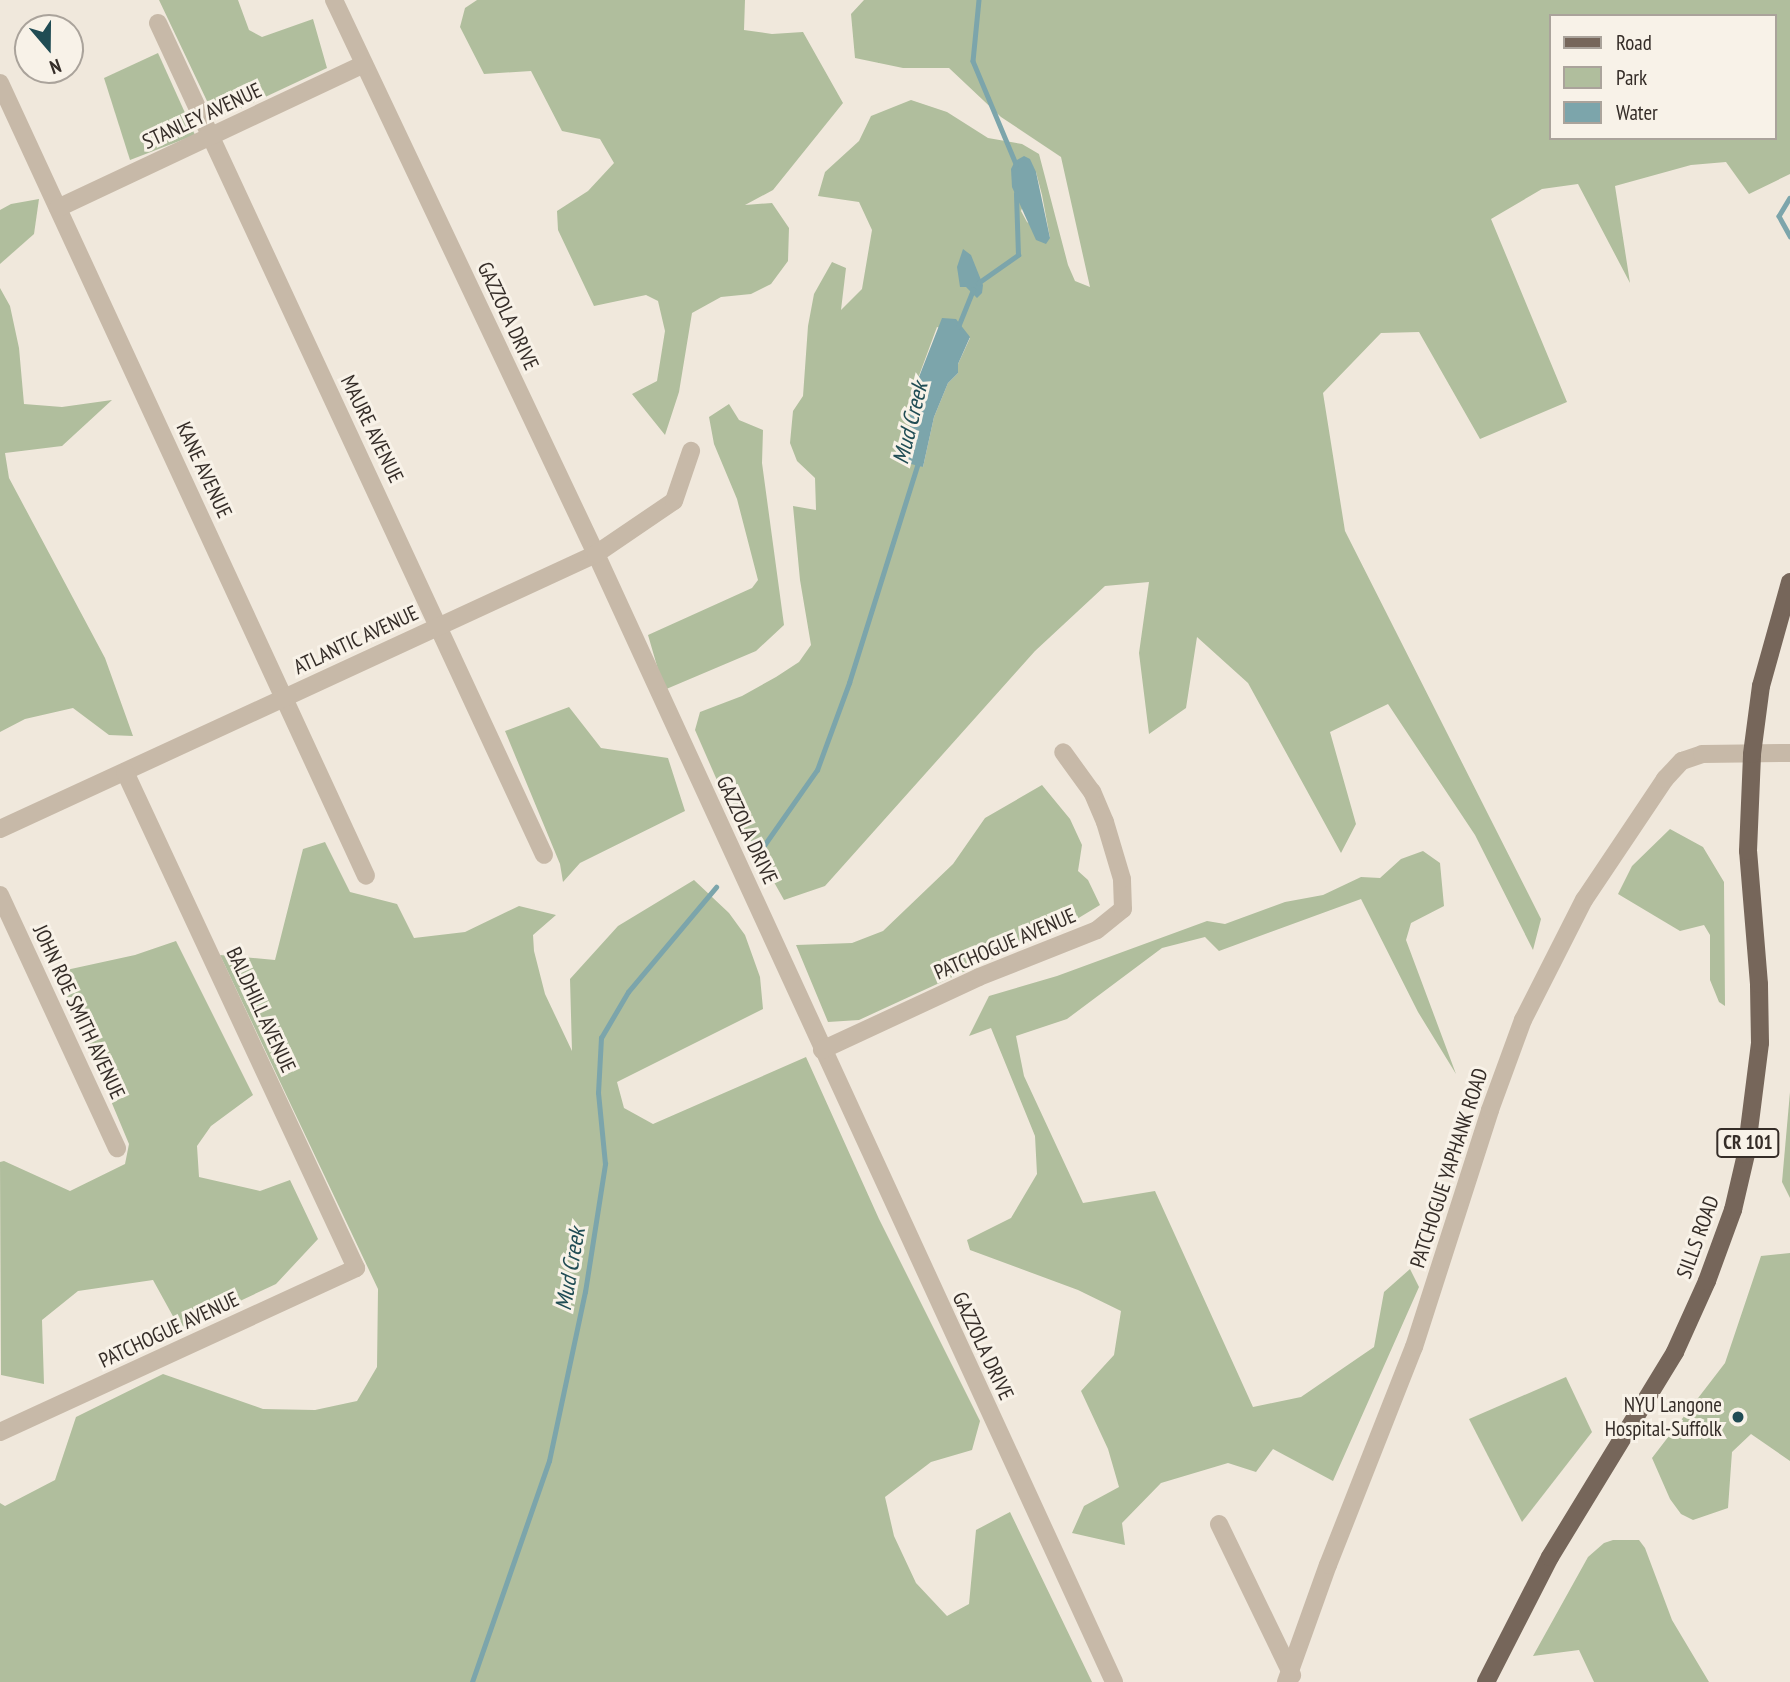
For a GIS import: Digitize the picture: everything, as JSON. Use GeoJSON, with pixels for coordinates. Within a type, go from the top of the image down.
{"type":"FeatureCollection","features":[{"type":"Feature","properties":{"kind":"main road","name":"CR 101"},"geometry":{"type":"LineString","coordinates":[[1752,754],[1765,667],[1790,582]]}},
{"type":"Feature","properties":{"kind":"main road","name":"SILLS ROAD"},"geometry":{"type":"LineString","coordinates":[[1486,1682],[1550,1557],[1675,1352],[1707,1281],[1733,1210],[1746,1154],[1760,1043],[1759,984],[1748,851],[1752,754]]}},
{"type":"Feature","properties":{"kind":"street","name":"GAZZOLA DRIVE"},"geometry":{"type":"LineString","coordinates":[[334,0],[596,554],[1114,1682]]}},
{"type":"Feature","properties":{"kind":"street","name":"MAURE AVENUE"},"geometry":{"type":"LineString","coordinates":[[158,23],[544,855]]}},
{"type":"Feature","properties":{"kind":"street","name":"STANLEY AVENUE"},"geometry":{"type":"LineString","coordinates":[[58,208],[210,139],[364,64]]}},
{"type":"Feature","properties":{"kind":"street","name":"KANE AVENUE"},"geometry":{"type":"LineString","coordinates":[[0,83],[366,876]]}},
{"type":"Feature","properties":{"kind":"street","name":"ATLANTIC AVENUE"},"geometry":{"type":"LineString","coordinates":[[0,829],[596,554],[674,501],[691,451]]}},
{"type":"Feature","properties":{"kind":"street","name":"PATCHOGUE AVENUE"},"geometry":{"type":"LineString","coordinates":[[822,1050],[979,977],[1097,930],[1123,909],[1122,879],[1105,822],[1091,792],[1063,752]]}},
{"type":"Feature","properties":{"kind":"street","name":"PATCHOGUE YAPHANK ROAD"},"geometry":{"type":"LineString","coordinates":[[1290,1678],[1328,1565],[1414,1347],[1490,1110],[1544,974],[1584,900],[1671,771],[1682,761],[1693,756],[1790,752]]}},
{"type":"Feature","properties":{"kind":"street","name":"BALDHILL AVENUE"},"geometry":{"type":"LineString","coordinates":[[125,772],[356,1268]]}},
{"type":"Feature","properties":{"kind":"street","name":"JOHN ROE SMITH AVENUE"},"geometry":{"type":"LineString","coordinates":[[0,895],[117,1148]]}},
{"type":"Feature","properties":{"kind":"street","name":"PATCHOGUE AVENUE"},"geometry":{"type":"LineString","coordinates":[[0,1432],[356,1268]]}},
{"type":"Feature","properties":{"kind":"street"},"geometry":{"type":"LineString","coordinates":[[1219,1524],[1290,1678]]}},
{"type":"Feature","properties":{"kind":"green space"},"geometry":{"type":"Polygon","coordinates":[[[159,0],[238,0],[249,30],[262,37],[313,19],[327,68],[216,120],[159,0]]]}},
{"type":"Feature","properties":{"kind":"green space"},"geometry":{"type":"Polygon","coordinates":[[[477,0],[745,0],[744,30],[772,34],[803,32],[843,103],[773,190],[745,205],[772,203],[789,228],[788,261],[771,284],[751,294],[721,297],[692,313],[679,392],[665,435],[632,394],[657,381],[665,331],[658,301],[646,295],[594,306],[558,230],[557,211],[588,191],[614,163],[600,139],[562,131],[531,71],[484,74],[460,27],[465,8],[477,0]]]}},
{"type":"Feature","properties":{"kind":"green space"},"geometry":{"type":"Polygon","coordinates":[[[864,0],[1790,0],[1790,174],[1749,194],[1726,162],[1691,165],[1615,186],[1630,283],[1578,184],[1542,189],[1491,219],[1567,402],[1480,439],[1419,332],[1381,333],[1323,393],[1345,531],[1541,919],[1533,950],[1475,835],[1388,704],[1330,732],[1356,824],[1341,853],[1248,683],[1197,637],[1186,708],[1149,734],[1139,653],[1149,582],[1105,586],[1035,651],[825,886],[784,900],[743,827],[750,816],[740,811],[723,794],[695,730],[700,712],[742,696],[776,677],[799,662],[811,645],[800,580],[793,506],[816,510],[815,478],[797,461],[790,443],[793,411],[803,396],[808,326],[814,294],[832,262],[846,268],[841,310],[862,289],[872,230],[859,202],[818,196],[825,172],[859,141],[871,116],[911,100],[947,112],[988,138],[1022,144],[1039,154],[1068,265],[1075,281],[1090,287],[1061,157],[1001,117],[949,68],[903,68],[855,58],[851,14],[864,0]],[[1036,172],[1021,211],[1027,222],[1050,238],[1042,195],[1036,172]],[[937,327],[910,400],[910,437],[901,454],[923,467],[934,417],[948,383],[958,373],[958,364],[970,338],[937,327]]]}},
{"type":"Feature","properties":{"kind":"green space"},"geometry":{"type":"Polygon","coordinates":[[[158,53],[195,135],[130,160],[104,78],[158,53]]]}},
{"type":"Feature","properties":{"kind":"green space"},"geometry":{"type":"Polygon","coordinates":[[[39,199],[34,234],[0,264],[0,210],[11,204],[39,199]]]}},
{"type":"Feature","properties":{"kind":"green space"},"geometry":{"type":"Polygon","coordinates":[[[0,288],[10,306],[19,348],[24,404],[62,407],[112,400],[62,446],[5,453],[9,478],[105,658],[133,736],[109,735],[73,708],[25,719],[0,732],[0,288]]]}},
{"type":"Feature","properties":{"kind":"green space"},"geometry":{"type":"Polygon","coordinates":[[[729,404],[739,420],[763,430],[762,463],[784,625],[756,651],[664,690],[648,635],[752,588],[758,580],[737,499],[714,444],[709,417],[729,404]]]}},
{"type":"Feature","properties":{"kind":"green space"},"geometry":{"type":"Polygon","coordinates":[[[569,707],[601,748],[668,758],[685,811],[580,863],[563,882],[560,864],[505,731],[569,707]]]}},
{"type":"Feature","properties":{"kind":"green space"},"geometry":{"type":"Polygon","coordinates":[[[1042,785],[1070,819],[1082,845],[1078,871],[1088,880],[1100,905],[1072,922],[859,1020],[828,1022],[796,945],[852,943],[883,931],[953,864],[985,818],[1042,785]]]}},
{"type":"Feature","properties":{"kind":"green space"},"geometry":{"type":"Polygon","coordinates":[[[1670,829],[1703,847],[1724,882],[1725,1006],[1719,1002],[1710,980],[1710,935],[1704,925],[1680,931],[1618,894],[1632,866],[1670,829]]]}},
{"type":"Feature","properties":{"kind":"green space"},"geometry":{"type":"Polygon","coordinates":[[[325,842],[350,892],[397,904],[414,938],[465,932],[519,906],[556,915],[533,935],[534,951],[545,994],[572,1051],[570,979],[618,926],[694,880],[729,913],[745,935],[760,977],[763,1009],[617,1082],[624,1108],[653,1124],[806,1057],[879,1219],[980,1421],[972,1450],[931,1462],[885,1497],[894,1536],[916,1583],[947,1616],[969,1604],[976,1530],[1010,1512],[1092,1682],[0,1682],[0,1503],[5,1506],[55,1480],[76,1417],[163,1374],[263,1409],[315,1410],[357,1401],[377,1367],[378,1289],[220,955],[275,960],[303,849],[325,842]]]}},
{"type":"Feature","properties":{"kind":"green space"},"geometry":{"type":"Polygon","coordinates":[[[1423,851],[1440,863],[1444,906],[1411,923],[1406,940],[1456,1074],[1418,1012],[1361,899],[1219,951],[1205,937],[1162,948],[1067,1019],[1016,1036],[1024,1076],[1083,1203],[1155,1191],[1253,1407],[1301,1397],[1374,1347],[1384,1292],[1410,1269],[1419,1287],[1333,1481],[1273,1449],[1256,1472],[1228,1463],[1161,1483],[1122,1523],[1125,1545],[1072,1533],[1084,1506],[1119,1487],[1108,1449],[1081,1391],[1114,1355],[1121,1311],[1078,1290],[970,1250],[967,1240],[1011,1218],[1037,1174],[1035,1136],[991,1028],[969,1036],[989,996],[1057,976],[1207,921],[1225,924],[1285,902],[1323,895],[1361,877],[1380,878],[1401,859],[1423,851]]]}},
{"type":"Feature","properties":{"kind":"green space"},"geometry":{"type":"Polygon","coordinates":[[[176,941],[253,1095],[211,1126],[197,1146],[199,1177],[260,1191],[290,1180],[318,1239],[276,1284],[180,1329],[153,1280],[78,1291],[42,1320],[44,1384],[1,1375],[0,1162],[4,1161],[70,1191],[125,1164],[129,1144],[57,972],[135,955],[176,941]]]}},
{"type":"Feature","properties":{"kind":"green space"},"geometry":{"type":"Polygon","coordinates":[[[1790,1092],[1790,1198],[1782,1182],[1790,1092]]]}},
{"type":"Feature","properties":{"kind":"green space"},"geometry":{"type":"Polygon","coordinates":[[[1790,1253],[1790,1461],[1751,1434],[1732,1452],[1728,1508],[1693,1520],[1681,1514],[1670,1499],[1652,1458],[1725,1363],[1761,1256],[1790,1253]]]}},
{"type":"Feature","properties":{"kind":"green space"},"geometry":{"type":"Polygon","coordinates":[[[1566,1377],[1592,1432],[1522,1522],[1469,1419],[1566,1377]]]}},
{"type":"Feature","properties":{"kind":"green space"},"geometry":{"type":"Polygon","coordinates":[[[1613,1540],[1639,1540],[1645,1548],[1672,1620],[1709,1682],[1594,1682],[1579,1650],[1533,1656],[1588,1557],[1604,1543],[1613,1540]]]}},
{"type":"Feature","properties":{"kind":"water"},"geometry":{"type":"Polygon","coordinates":[[[1024,156],[1030,159],[1036,172],[1050,238],[1046,244],[1036,240],[1012,187],[1011,169],[1015,161],[1024,156]]]}},
{"type":"Feature","properties":{"kind":"water"},"geometry":{"type":"Polygon","coordinates":[[[963,249],[971,255],[983,285],[982,293],[977,298],[966,287],[960,287],[957,267],[963,249]]]}},
{"type":"Feature","properties":{"kind":"water"},"geometry":{"type":"Polygon","coordinates":[[[942,318],[956,319],[970,337],[958,364],[958,373],[948,383],[934,417],[923,467],[903,462],[901,454],[910,437],[910,400],[942,318]]]}},
{"type":"Feature","properties":{"kind":"waterway","name":"Mud Creek"},"geometry":{"type":"LineString","coordinates":[[979,0],[973,61],[1016,164]]}},
{"type":"Feature","properties":{"kind":"waterway","name":"Mud Creek"},"geometry":{"type":"LineString","coordinates":[[978,283],[1018,255],[1016,194]]}},
{"type":"Feature","properties":{"kind":"waterway"},"geometry":{"type":"LineString","coordinates":[[1790,198],[1779,216],[1790,236]]}},
{"type":"Feature","properties":{"kind":"waterway","name":"Mud Creek"},"geometry":{"type":"LineString","coordinates":[[958,327],[973,290]]}},
{"type":"Feature","properties":{"kind":"waterway","name":"Mud Creek"},"geometry":{"type":"LineString","coordinates":[[756,857],[817,770],[849,683],[918,463]]}},
{"type":"Feature","properties":{"kind":"waterway","name":"Mud Creek"},"geometry":{"type":"LineString","coordinates":[[472,1682],[549,1461],[585,1292],[605,1164],[598,1093],[601,1038],[628,992],[716,887]]}},
{"type":"Feature","properties":{"kind":"place","name":"NYU Langone Hospital-Suffolk"},"geometry":{"type":"Point","coordinates":[1738,1417]}}]}
